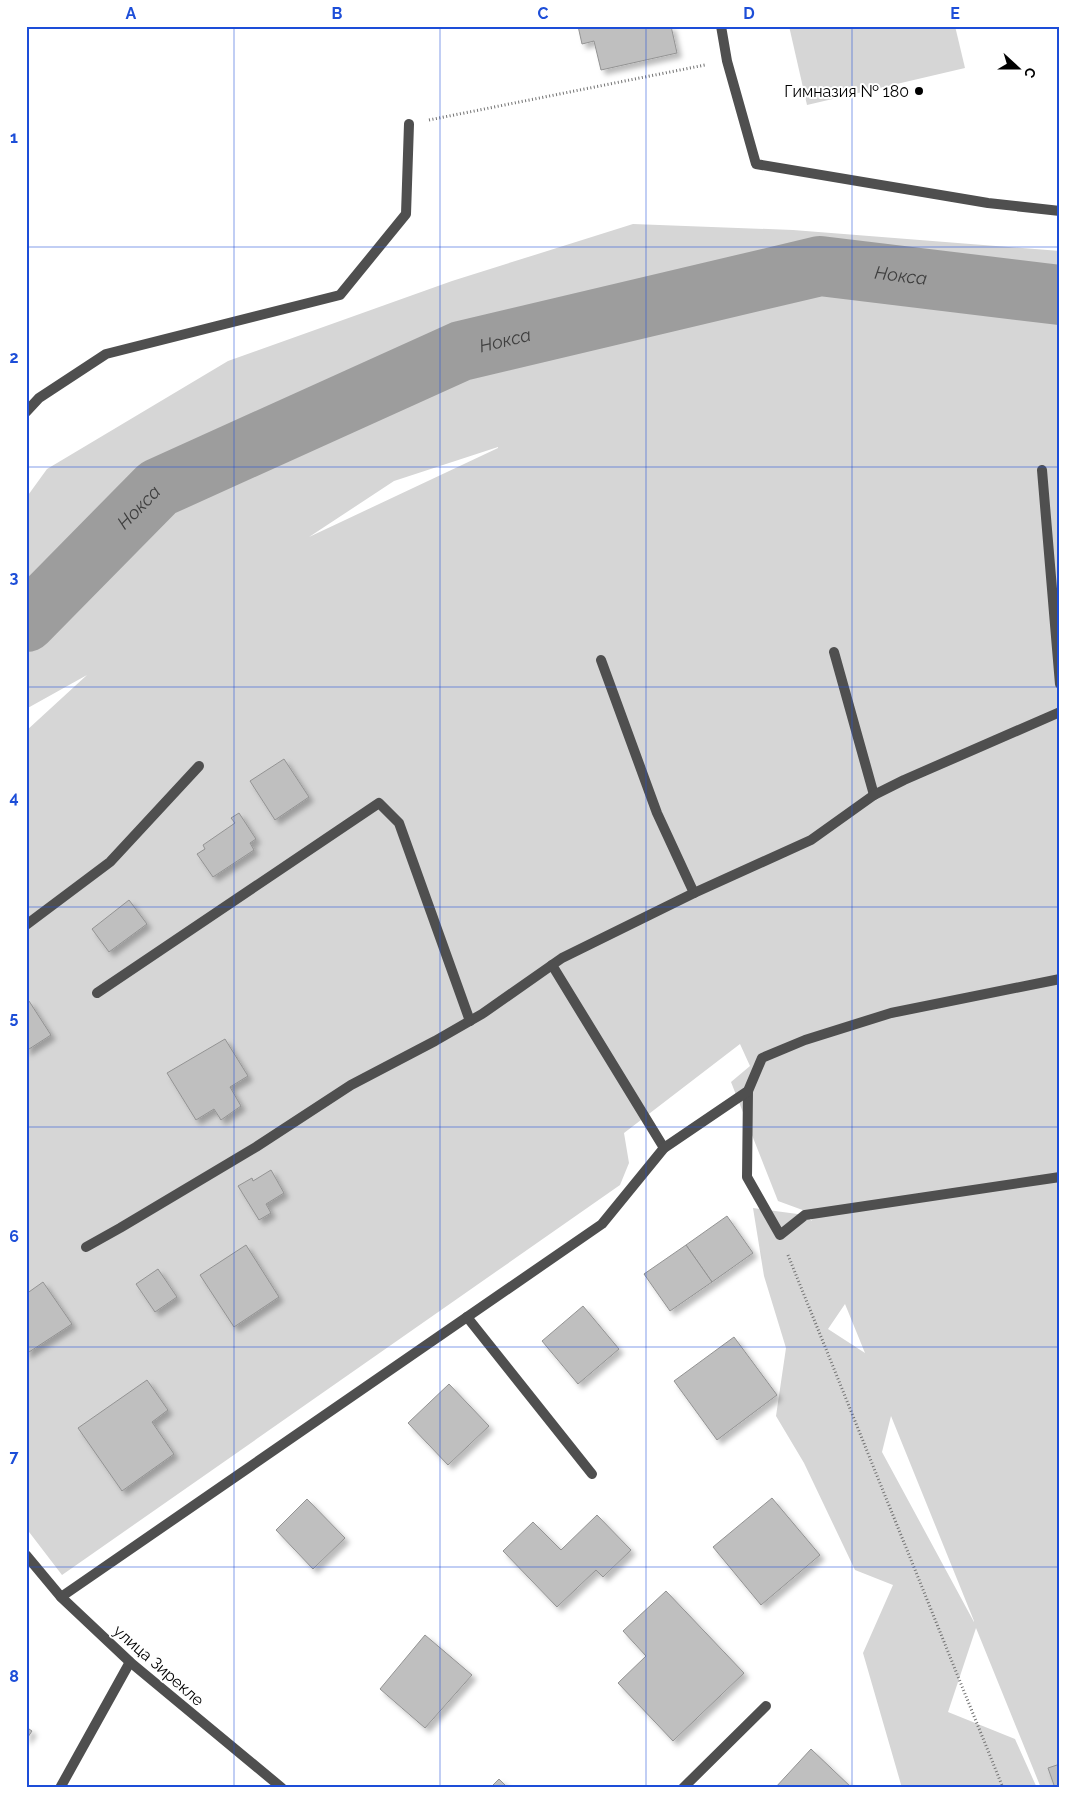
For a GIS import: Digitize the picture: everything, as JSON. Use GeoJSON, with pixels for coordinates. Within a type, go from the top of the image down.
{"type":"FeatureCollection","features":[{"type":"Feature","properties":{"kind":"street"},"geometry":{"type":"LineString","coordinates":[[721,26],[727,61],[756,164],[988,203],[1060,211]]}},
{"type":"Feature","properties":{"kind":"street"},"geometry":{"type":"LineString","coordinates":[[26,412],[39,398],[106,354],[340,295],[406,214],[409,124]]}},
{"type":"Feature","properties":{"kind":"street"},"geometry":{"type":"LineString","coordinates":[[1042,470],[1060,684]]}},
{"type":"Feature","properties":{"kind":"street"},"geometry":{"type":"LineString","coordinates":[[834,652],[874,795]]}},
{"type":"Feature","properties":{"kind":"street"},"geometry":{"type":"LineString","coordinates":[[601,660],[657,813],[694,894]]}},
{"type":"Feature","properties":{"kind":"street"},"geometry":{"type":"LineString","coordinates":[[86,1247],[256,1147],[351,1085],[470,1021],[562,958],[811,840],[874,795],[904,780],[1060,712]]}},
{"type":"Feature","properties":{"kind":"street"},"geometry":{"type":"LineString","coordinates":[[26,925],[110,862],[199,766]]}},
{"type":"Feature","properties":{"kind":"street"},"geometry":{"type":"LineString","coordinates":[[98,993],[379,803],[399,823],[470,1021]]}},
{"type":"Feature","properties":{"kind":"street"},"geometry":{"type":"LineString","coordinates":[[552,965],[664,1148]]}},
{"type":"Feature","properties":{"kind":"street"},"geometry":{"type":"LineString","coordinates":[[1060,980],[891,1013],[805,1040],[762,1058],[748,1091],[747,1177],[780,1235],[805,1215],[1060,1177]]}},
{"type":"Feature","properties":{"kind":"street"},"geometry":{"type":"LineString","coordinates":[[61,1597],[602,1224],[664,1148],[748,1091]]}},
{"type":"Feature","properties":{"kind":"street"},"geometry":{"type":"LineString","coordinates":[[467,1317],[592,1474]]}},
{"type":"Feature","properties":{"kind":"street","name":"улица Зирекле"},"geometry":{"type":"LineString","coordinates":[[26,1555],[61,1597],[130,1662],[282,1788]]}},
{"type":"Feature","properties":{"kind":"street"},"geometry":{"type":"LineString","coordinates":[[60,1788],[130,1662]]}},
{"type":"Feature","properties":{"kind":"street"},"geometry":{"type":"LineString","coordinates":[[683,1788],[766,1706]]}},
{"type":"Feature","properties":{"kind":"path"},"geometry":{"type":"LineString","coordinates":[[409,124],[727,61]]}},
{"type":"Feature","properties":{"kind":"path"},"geometry":{"type":"LineString","coordinates":[[780,1235],[1003,1788]]}},
{"type":"Feature","properties":{"kind":"shaded area"},"geometry":{"type":"Polygon","coordinates":[[[789,26],[955,26],[965,68],[807,105],[789,26]]]}},
{"type":"Feature","properties":{"kind":"shaded area"},"geometry":{"type":"Polygon","coordinates":[[[633,224],[793,230],[1060,251],[1060,1788],[1041,1788],[976,1628],[948,1712],[1015,1739],[1037,1788],[902,1788],[863,1653],[893,1585],[855,1570],[804,1463],[776,1416],[786,1348],[764,1276],[753,1208],[805,1215],[812,1221],[808,1212],[778,1201],[731,1082],[750,1066],[740,1044],[624,1133],[629,1163],[620,1185],[62,1575],[26,1528],[26,731],[87,675],[26,709],[26,498],[47,469],[228,361],[452,281],[633,224]],[[498,448],[394,481],[309,537],[498,448]],[[845,1304],[828,1329],[865,1353],[845,1304]],[[891,1416],[882,1452],[974,1622],[891,1416]]]}},
{"type":"Feature","properties":{"kind":"building"},"geometry":{"type":"Polygon","coordinates":[[[578,26],[671,26],[677,53],[601,70],[594,41],[582,44],[578,26]]]}},
{"type":"Feature","properties":{"kind":"building"},"geometry":{"type":"Polygon","coordinates":[[[284,759],[309,797],[275,820],[250,781],[284,759]]]}},
{"type":"Feature","properties":{"kind":"building"},"geometry":{"type":"Polygon","coordinates":[[[239,813],[256,839],[250,843],[254,850],[213,877],[197,854],[205,849],[203,845],[235,823],[231,818],[239,813]]]}},
{"type":"Feature","properties":{"kind":"building"},"geometry":{"type":"Polygon","coordinates":[[[129,900],[147,924],[109,952],[92,929],[129,900]]]}},
{"type":"Feature","properties":{"kind":"building"},"geometry":{"type":"Polygon","coordinates":[[[29,1001],[51,1035],[26,1051],[26,1003],[29,1001]]]}},
{"type":"Feature","properties":{"kind":"building"},"geometry":{"type":"Polygon","coordinates":[[[225,1039],[248,1076],[230,1087],[241,1106],[221,1120],[214,1109],[196,1120],[167,1073],[225,1039]]]}},
{"type":"Feature","properties":{"kind":"building"},"geometry":{"type":"Polygon","coordinates":[[[271,1170],[284,1193],[266,1204],[271,1213],[259,1220],[238,1186],[252,1178],[253,1181],[271,1170]]]}},
{"type":"Feature","properties":{"kind":"building"},"geometry":{"type":"Polygon","coordinates":[[[727,1216],[753,1253],[712,1282],[686,1245],[727,1216]]]}},
{"type":"Feature","properties":{"kind":"building"},"geometry":{"type":"Polygon","coordinates":[[[246,1245],[279,1297],[234,1327],[200,1275],[246,1245]]]}},
{"type":"Feature","properties":{"kind":"building"},"geometry":{"type":"Polygon","coordinates":[[[686,1245],[712,1282],[670,1311],[644,1274],[686,1245]]]}},
{"type":"Feature","properties":{"kind":"building"},"geometry":{"type":"Polygon","coordinates":[[[158,1269],[177,1297],[155,1312],[136,1284],[158,1269]]]}},
{"type":"Feature","properties":{"kind":"building"},"geometry":{"type":"Polygon","coordinates":[[[43,1282],[72,1324],[26,1354],[26,1294],[43,1282]]]}},
{"type":"Feature","properties":{"kind":"building"},"geometry":{"type":"Polygon","coordinates":[[[583,1306],[619,1349],[578,1384],[542,1341],[583,1306]]]}},
{"type":"Feature","properties":{"kind":"building"},"geometry":{"type":"Polygon","coordinates":[[[734,1337],[777,1395],[717,1440],[674,1381],[734,1337]]]}},
{"type":"Feature","properties":{"kind":"building"},"geometry":{"type":"Polygon","coordinates":[[[147,1380],[168,1410],[152,1422],[174,1454],[122,1491],[78,1428],[147,1380]]]}},
{"type":"Feature","properties":{"kind":"building"},"geometry":{"type":"Polygon","coordinates":[[[449,1384],[489,1426],[448,1465],[408,1423],[449,1384]]]}},
{"type":"Feature","properties":{"kind":"building"},"geometry":{"type":"Polygon","coordinates":[[[772,1498],[820,1555],[761,1605],[713,1547],[772,1498]]]}},
{"type":"Feature","properties":{"kind":"building"},"geometry":{"type":"Polygon","coordinates":[[[307,1499],[345,1538],[313,1569],[276,1530],[307,1499]]]}},
{"type":"Feature","properties":{"kind":"building"},"geometry":{"type":"Polygon","coordinates":[[[597,1515],[631,1550],[603,1577],[596,1570],[557,1607],[503,1551],[533,1522],[561,1550],[597,1515]]]}},
{"type":"Feature","properties":{"kind":"building"},"geometry":{"type":"Polygon","coordinates":[[[666,1591],[744,1673],[673,1741],[618,1683],[646,1656],[623,1631],[666,1591]]]}},
{"type":"Feature","properties":{"kind":"building"},"geometry":{"type":"Polygon","coordinates":[[[425,1635],[472,1675],[425,1728],[380,1689],[425,1635]]]}},
{"type":"Feature","properties":{"kind":"building"},"geometry":{"type":"Polygon","coordinates":[[[26,1727],[32,1731],[26,1740],[26,1727]]]}},
{"type":"Feature","properties":{"kind":"building"},"geometry":{"type":"Polygon","coordinates":[[[811,1749],[852,1788],[775,1788],[811,1749]]]}},
{"type":"Feature","properties":{"kind":"building"},"geometry":{"type":"Polygon","coordinates":[[[1060,1764],[1060,1788],[1055,1788],[1048,1768],[1060,1764]]]}},
{"type":"Feature","properties":{"kind":"building"},"geometry":{"type":"Polygon","coordinates":[[[499,1779],[508,1788],[490,1788],[499,1779]]]}},
{"type":"Feature","properties":{"kind":"waterway","name":"Нокса"},"geometry":{"type":"LineString","coordinates":[[26,622],[158,488],[461,351],[820,266],[1060,295]]}},
{"type":"Feature","properties":{"kind":"place","name":"Гимназия № 180"},"geometry":{"type":"Point","coordinates":[919,91]}}]}
